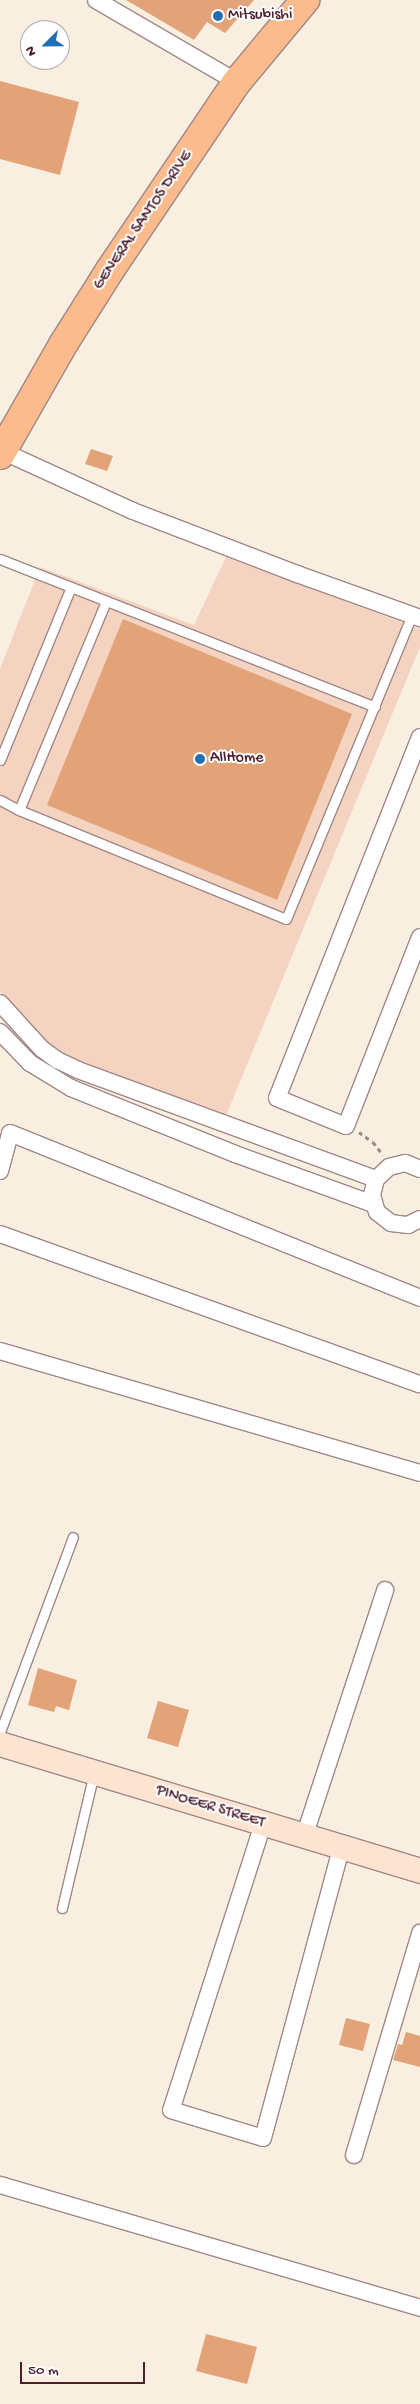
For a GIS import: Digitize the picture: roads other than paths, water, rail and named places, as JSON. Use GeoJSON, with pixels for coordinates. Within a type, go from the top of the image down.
{"type":"FeatureCollection","features":[{"type":"Feature","properties":{"kind":"highway","name":"GENERAL SANTOS DRIVE"},"geometry":{"type":"LineString","coordinates":[[1,453],[64,343],[110,270],[237,82],[306,0]]}},
{"type":"Feature","properties":{"kind":"main road","name":"PINOEER STREET"},"geometry":{"type":"LineString","coordinates":[[0,1744],[420,1871]]}},
{"type":"Feature","properties":{"kind":"street"},"geometry":{"type":"LineString","coordinates":[[96,0],[237,82]]}},
{"type":"Feature","properties":{"kind":"street"},"geometry":{"type":"LineString","coordinates":[[1,453],[132,510],[297,574],[416,617]]}},
{"type":"Feature","properties":{"kind":"street"},"geometry":{"type":"LineString","coordinates":[[420,737],[277,1098],[346,1126],[420,937]]}},
{"type":"Feature","properties":{"kind":"street"},"geometry":{"type":"LineString","coordinates":[[0,1003],[25,1034],[42,1049],[57,1060],[78,1070],[376,1179]]}},
{"type":"Feature","properties":{"kind":"street"},"geometry":{"type":"LineString","coordinates":[[0,1032],[30,1063],[71,1088],[236,1154],[373,1204]]}},
{"type":"Feature","properties":{"kind":"street"},"geometry":{"type":"LineString","coordinates":[[0,1170],[10,1133],[420,1298]]}},
{"type":"Feature","properties":{"kind":"street"},"geometry":{"type":"LineString","coordinates":[[418,1162],[389,1167],[376,1179],[372,1187],[373,1204],[383,1219],[399,1225],[419,1222]]}},
{"type":"Feature","properties":{"kind":"street"},"geometry":{"type":"LineString","coordinates":[[0,1234],[420,1384]]}},
{"type":"Feature","properties":{"kind":"street"},"geometry":{"type":"LineString","coordinates":[[0,1351],[420,1473]]}},
{"type":"Feature","properties":{"kind":"street"},"geometry":{"type":"LineString","coordinates":[[304,1837],[385,1590]]}},
{"type":"Feature","properties":{"kind":"street"},"geometry":{"type":"LineString","coordinates":[[263,1824],[171,2110],[263,2138],[341,1848]]}},
{"type":"Feature","properties":{"kind":"street"},"geometry":{"type":"LineString","coordinates":[[354,2155],[420,1933]]}},
{"type":"Feature","properties":{"kind":"street"},"geometry":{"type":"LineString","coordinates":[[0,2185],[420,2308]]}},
{"type":"Feature","properties":{"kind":"lane"},"geometry":{"type":"LineString","coordinates":[[0,558],[375,707]]}},
{"type":"Feature","properties":{"kind":"lane"},"geometry":{"type":"LineString","coordinates":[[0,760],[71,587]]}},
{"type":"Feature","properties":{"kind":"lane"},"geometry":{"type":"LineString","coordinates":[[19,810],[106,601]]}},
{"type":"Feature","properties":{"kind":"lane"},"geometry":{"type":"LineString","coordinates":[[0,800],[19,810],[286,919],[375,707],[416,617]]}},
{"type":"Feature","properties":{"kind":"lane"},"geometry":{"type":"LineString","coordinates":[[0,1732],[73,1537]]}},
{"type":"Feature","properties":{"kind":"lane"},"geometry":{"type":"LineString","coordinates":[[62,1908],[94,1773]]}},
{"type":"Feature","properties":{"kind":"place","name":"Mitsubishi"},"geometry":{"type":"Point","coordinates":[218,16]}},
{"type":"Feature","properties":{"kind":"place","name":"AllHome"},"geometry":{"type":"Point","coordinates":[200,759]}}]}
